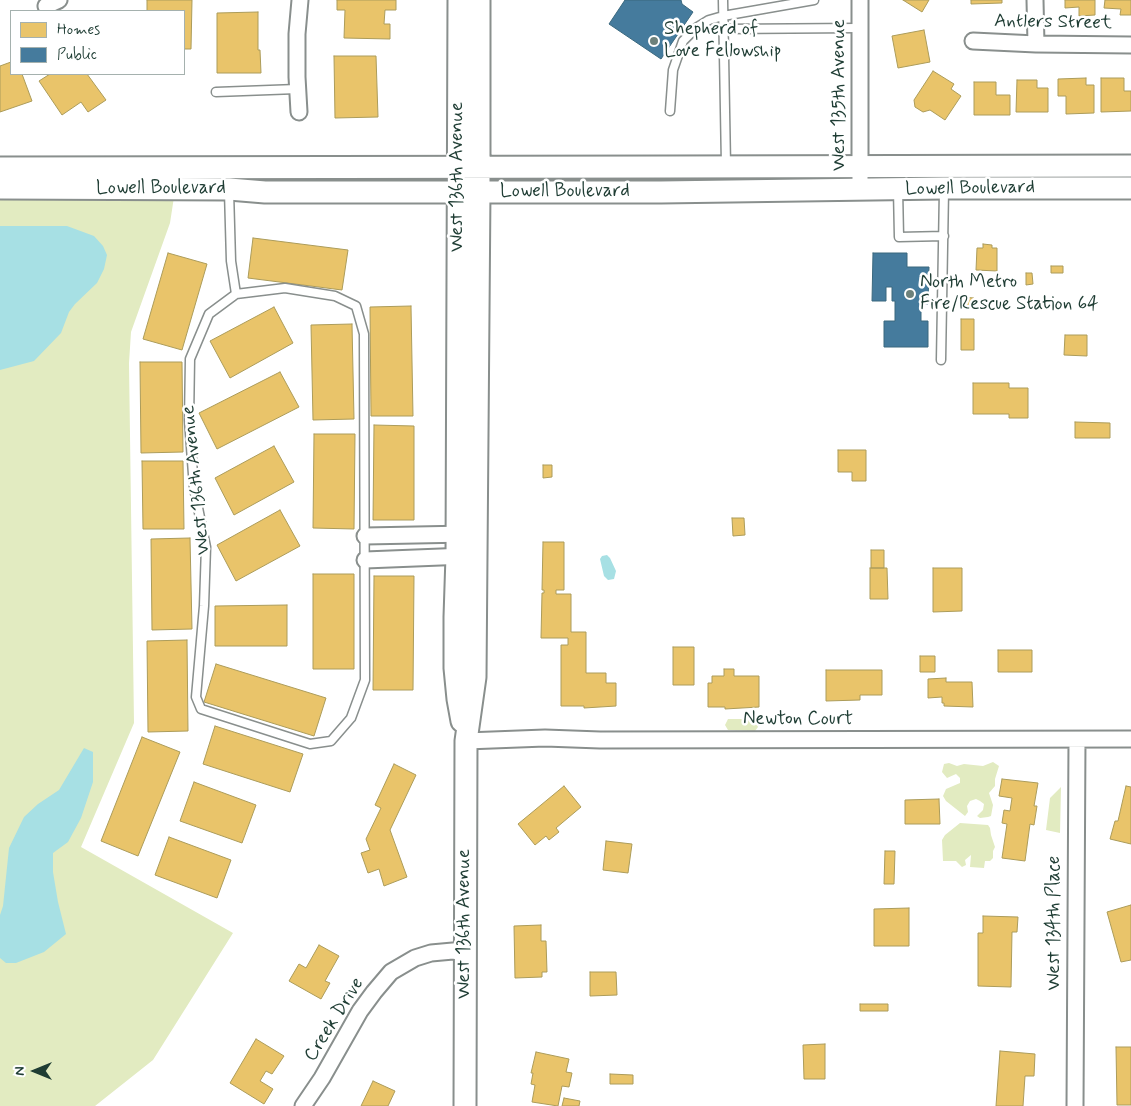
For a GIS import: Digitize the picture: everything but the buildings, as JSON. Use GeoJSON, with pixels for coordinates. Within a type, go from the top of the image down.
{"type":"FeatureCollection","features":[{"type":"Feature","properties":{"kind":"main road","name":"West 136th Avenue"},"geometry":{"type":"LineString","coordinates":[[459,0],[457,191],[466,556],[455,617],[455,668],[458,698],[466,741],[465,1106]]}},
{"type":"Feature","properties":{"kind":"main road","name":"West 136th Avenue"},"geometry":{"type":"LineString","coordinates":[[466,534],[480,191],[480,0]]}},
{"type":"Feature","properties":{"kind":"main road","name":"Lowell Boulevard"},"geometry":{"type":"LineString","coordinates":[[0,168],[1131,166]]}},
{"type":"Feature","properties":{"kind":"main road","name":"Lowell Boulevard"},"geometry":{"type":"LineString","coordinates":[[0,188],[229,189],[264,192],[671,192],[944,188],[1131,188]]}},
{"type":"Feature","properties":{"kind":"street"},"geometry":{"type":"LineString","coordinates":[[298,112],[297,34],[300,0]]}},
{"type":"Feature","properties":{"kind":"street","name":"West 135th Avenue"},"geometry":{"type":"LineString","coordinates":[[860,0],[860,190]]}},
{"type":"Feature","properties":{"kind":"street"},"geometry":{"type":"LineString","coordinates":[[1035,0],[1036,44]]}},
{"type":"Feature","properties":{"kind":"street","name":"Antlers Street"},"geometry":{"type":"LineString","coordinates":[[973,41],[1131,45]]}},
{"type":"Feature","properties":{"kind":"street"},"geometry":{"type":"LineString","coordinates":[[365,536],[466,534]]}},
{"type":"Feature","properties":{"kind":"street"},"geometry":{"type":"LineString","coordinates":[[365,560],[466,556]]}},
{"type":"Feature","properties":{"kind":"street","name":"Newton Court"},"geometry":{"type":"LineString","coordinates":[[466,741],[545,738],[600,740],[1131,739]]}},
{"type":"Feature","properties":{"kind":"street","name":"West 134th Place"},"geometry":{"type":"LineString","coordinates":[[1075,1106],[1077,740]]}},
{"type":"Feature","properties":{"kind":"street","name":"Creek Drive"},"geometry":{"type":"LineString","coordinates":[[303,1106],[322,1078],[360,1011],[391,972],[415,958],[431,953],[453,951],[465,953]]}},
{"type":"Feature","properties":{"kind":"lane"},"geometry":{"type":"LineString","coordinates":[[723,0],[726,167]]}},
{"type":"Feature","properties":{"kind":"lane"},"geometry":{"type":"LineString","coordinates":[[670,111],[673,70],[683,41],[696,28],[709,20],[723,16],[814,0]]}},
{"type":"Feature","properties":{"kind":"lane"},"geometry":{"type":"LineString","coordinates":[[723,29],[859,28]]}},
{"type":"Feature","properties":{"kind":"lane"},"geometry":{"type":"LineString","coordinates":[[216,92],[297,89]]}},
{"type":"Feature","properties":{"kind":"lane"},"geometry":{"type":"LineString","coordinates":[[941,360],[944,188]]}},
{"type":"Feature","properties":{"kind":"lane"},"geometry":{"type":"LineString","coordinates":[[229,189],[231,261],[236,294]]}},
{"type":"Feature","properties":{"kind":"lane"},"geometry":{"type":"LineString","coordinates":[[898,189],[899,238],[944,236]]}},
{"type":"Feature","properties":{"kind":"lane","name":"West 136th Avenue"},"geometry":{"type":"LineString","coordinates":[[285,288],[335,296],[356,306],[364,334],[365,536],[365,680],[351,718],[331,741],[310,744],[201,709],[196,697],[204,606],[206,547],[194,488],[188,420],[190,360],[209,314],[236,294],[285,288]]}},
{"type":"Feature","properties":{"kind":"green space"},"geometry":{"type":"Polygon","coordinates":[[[174,197],[170,223],[131,332],[129,363],[134,723],[81,847],[233,933],[153,1060],[95,1106],[0,1106],[0,198],[174,197]]]}},
{"type":"Feature","properties":{"kind":"green space"},"geometry":{"type":"Polygon","coordinates":[[[728,719],[753,719],[758,727],[755,731],[728,730],[725,725],[728,719]]]}},
{"type":"Feature","properties":{"kind":"green space"},"geometry":{"type":"Polygon","coordinates":[[[993,762],[999,766],[995,786],[989,793],[993,805],[991,816],[980,818],[977,816],[983,810],[984,804],[976,799],[970,801],[967,806],[968,812],[965,816],[946,801],[943,796],[946,789],[960,783],[960,778],[956,774],[947,778],[942,772],[944,764],[983,766],[993,762]]]}},
{"type":"Feature","properties":{"kind":"green space"},"geometry":{"type":"Polygon","coordinates":[[[1061,787],[1060,833],[1046,830],[1050,798],[1061,787]]]}},
{"type":"Feature","properties":{"kind":"green space"},"geometry":{"type":"Polygon","coordinates":[[[960,823],[988,825],[990,828],[995,847],[993,858],[990,861],[985,861],[984,868],[970,867],[971,855],[965,860],[966,865],[962,867],[956,861],[943,861],[942,840],[945,835],[960,823]]]}},
{"type":"Feature","properties":{"kind":"water"},"geometry":{"type":"Polygon","coordinates":[[[0,226],[67,226],[94,236],[103,246],[107,255],[104,269],[97,283],[69,312],[61,333],[34,361],[0,370],[0,226]]]}},
{"type":"Feature","properties":{"kind":"water"},"geometry":{"type":"Polygon","coordinates":[[[607,555],[616,571],[614,579],[608,580],[604,576],[600,559],[602,556],[607,555]]]}},
{"type":"Feature","properties":{"kind":"water"},"geometry":{"type":"Polygon","coordinates":[[[84,748],[93,752],[93,782],[81,818],[68,842],[53,853],[53,872],[66,934],[44,952],[16,963],[6,963],[0,958],[0,915],[3,906],[9,848],[24,817],[38,804],[59,790],[84,748]]]}},
{"type":"Feature","properties":{"kind":"place","name":"Shepherd of Love Fellowship"},"geometry":{"type":"Point","coordinates":[654,41]}},
{"type":"Feature","properties":{"kind":"place","name":"North Metro Fire/Rescue Station 64"},"geometry":{"type":"Point","coordinates":[910,294]}}]}
